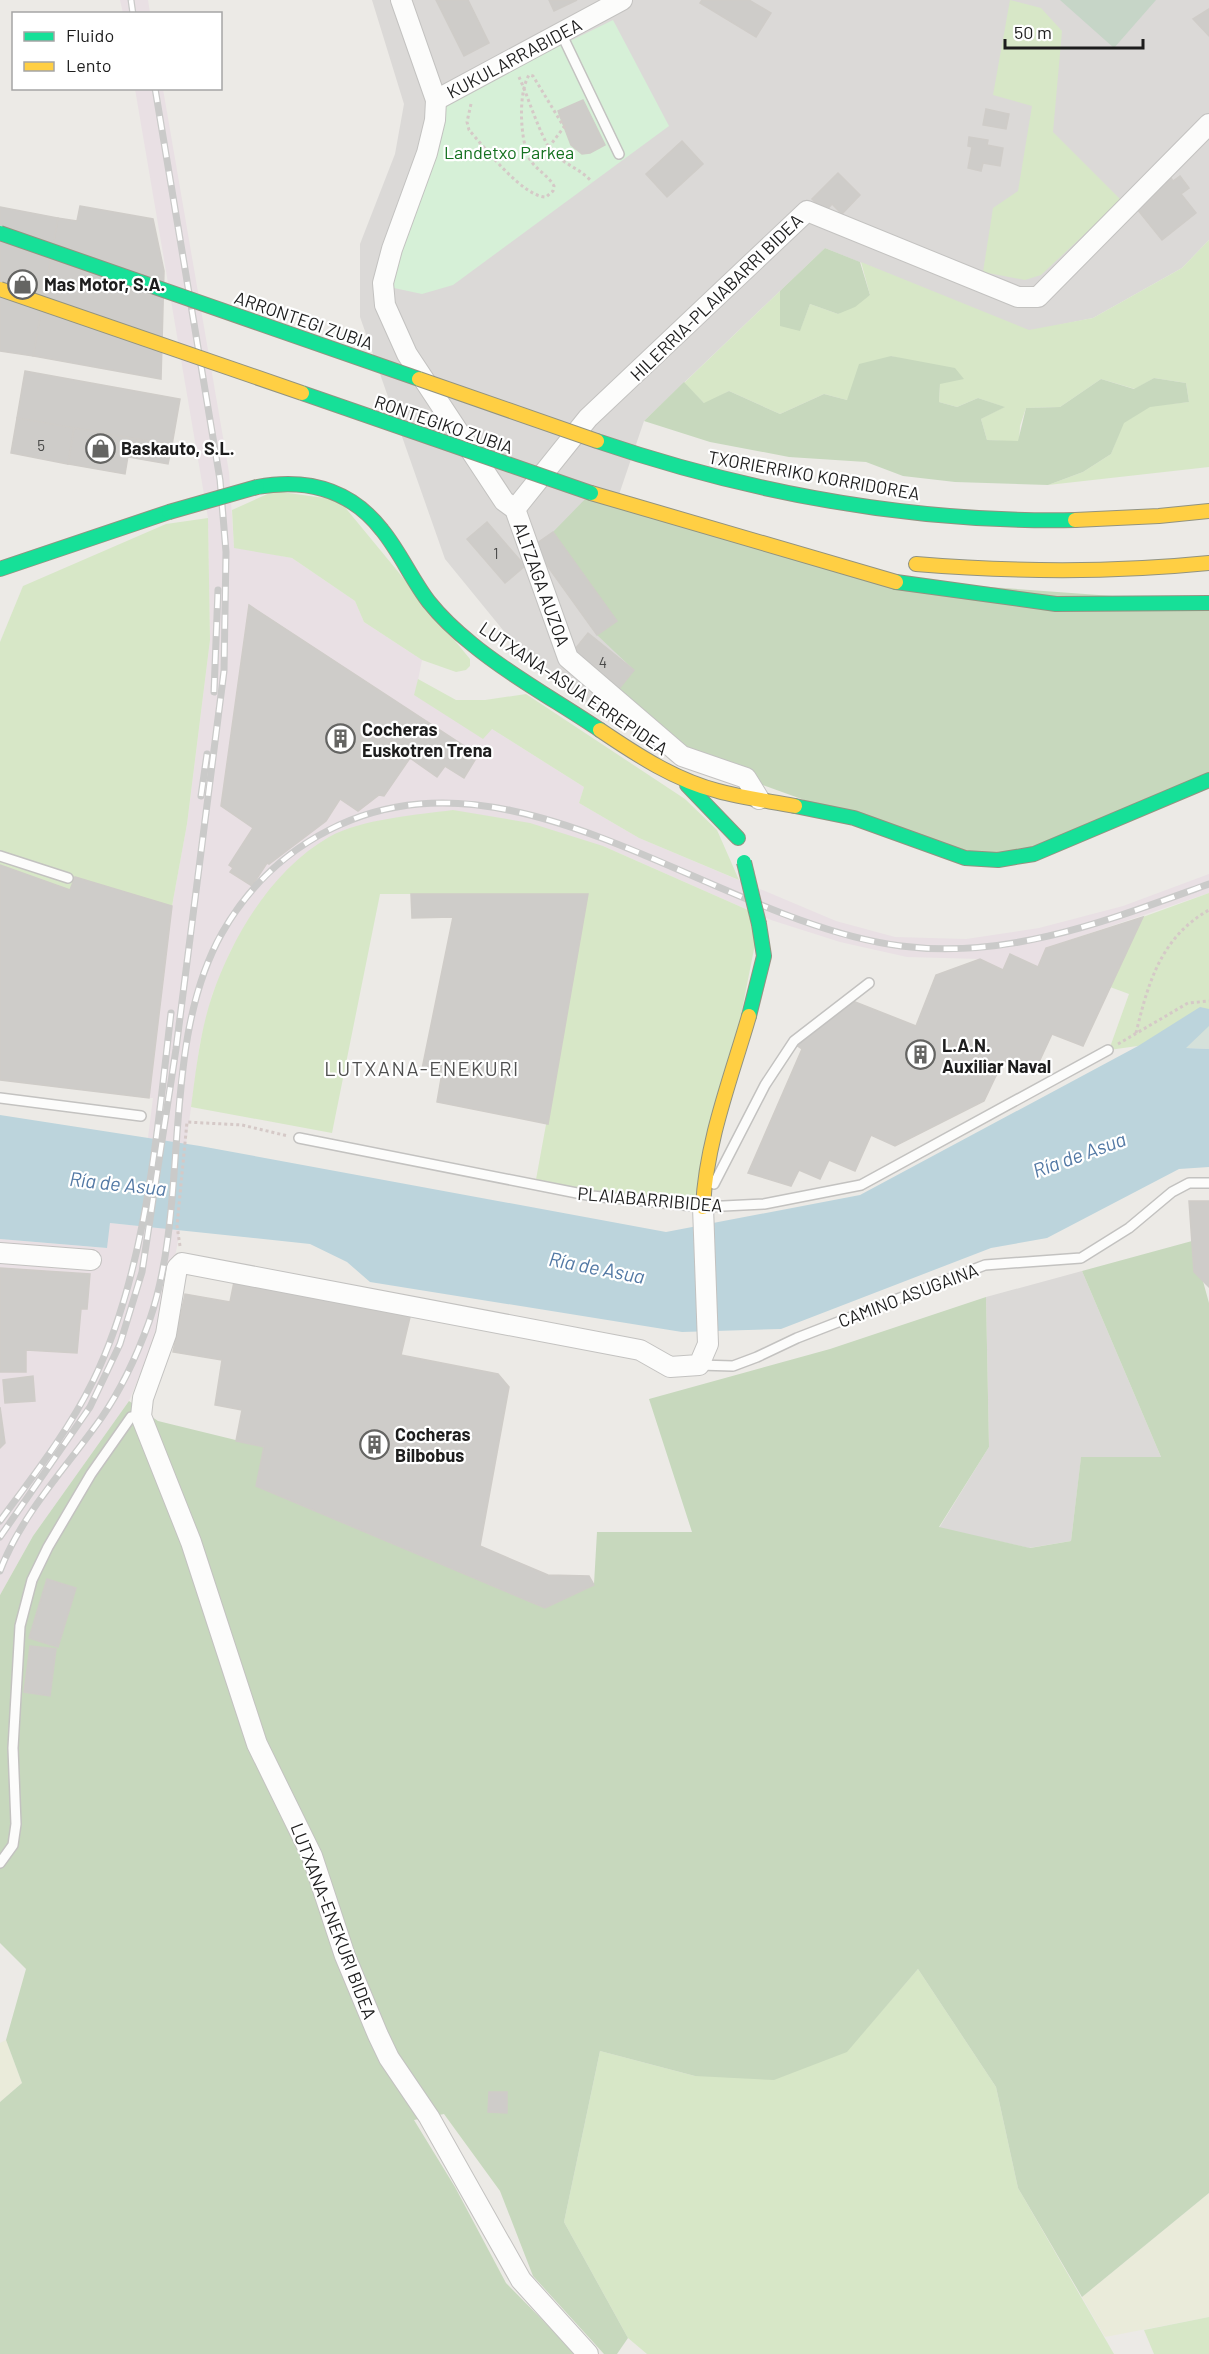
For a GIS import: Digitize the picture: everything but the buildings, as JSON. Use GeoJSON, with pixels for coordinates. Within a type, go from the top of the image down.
{"type":"FeatureCollection","features":[{"type":"Feature","properties":{"kind":"main road","name":"ARRONTEGI ZUBIA"},"geometry":{"type":"LineString","coordinates":[[0,233],[597,441]]}},
{"type":"Feature","properties":{"kind":"main road","name":"RONTEGIKO ZUBIA"},"geometry":{"type":"LineString","coordinates":[[0,289],[591,493],[704,527]]}},
{"type":"Feature","properties":{"kind":"main road","name":"TXORIERRIKO KORRIDOREA"},"geometry":{"type":"LineString","coordinates":[[597,441],[680,469],[767,489],[887,510],[979,518],[1083,520],[1204,511]]}},
{"type":"Feature","properties":{"kind":"main road","name":"LUTXANA-ASUA ERREPIDEA"},"geometry":{"type":"LineString","coordinates":[[1,570],[168,512],[257,487],[278,483],[305,483],[335,491],[349,498],[382,529],[430,603],[472,644],[641,758],[677,776],[737,795],[854,818],[965,858],[998,860],[1034,854],[1209,780]]}},
{"type":"Feature","properties":{"kind":"main road"},"geometry":{"type":"LineString","coordinates":[[704,527],[808,550],[864,558]]}},
{"type":"Feature","properties":{"kind":"main road"},"geometry":{"type":"LineString","coordinates":[[704,527],[880,579],[968,593],[1056,604],[1209,603]]}},
{"type":"Feature","properties":{"kind":"main road"},"geometry":{"type":"LineString","coordinates":[[898,563],[985,571],[1066,572],[1209,563]]}},
{"type":"Feature","properties":{"kind":"main road"},"geometry":{"type":"LineString","coordinates":[[677,776],[715,812],[738,838]]}},
{"type":"Feature","properties":{"kind":"main road"},"geometry":{"type":"LineString","coordinates":[[702,1212],[704,1182],[717,1124],[760,981],[764,956],[759,924],[738,838],[737,795]]}},
{"type":"Feature","properties":{"kind":"street","name":"KUKULARRABIDEA"},"geometry":{"type":"LineString","coordinates":[[401,0],[436,100],[622,0]]}},
{"type":"Feature","properties":{"kind":"street","name":"ALTZAGA AUZOA"},"geometry":{"type":"LineString","coordinates":[[436,100],[435,120],[427,153],[392,249],[383,283],[385,305],[407,354],[504,501],[515,509],[568,658],[682,756],[746,778],[759,799]]}},
{"type":"Feature","properties":{"kind":"street","name":"HILERRIA-PLAIABARRI BIDEA"},"geometry":{"type":"LineString","coordinates":[[515,509],[588,418],[807,211],[1018,297],[1038,297],[1209,124]]}},
{"type":"Feature","properties":{"kind":"street"},"geometry":{"type":"LineString","coordinates":[[141,1416],[143,1398],[166,1334],[177,1268],[182,1263],[640,1350],[670,1367],[699,1365],[708,1344],[702,1212]]}},
{"type":"Feature","properties":{"kind":"street"},"geometry":{"type":"LineString","coordinates":[[0,1253],[91,1260]]}},
{"type":"Feature","properties":{"kind":"street","name":"LUTXANA-ENEKURI BIDEA"},"geometry":{"type":"LineString","coordinates":[[141,1416],[191,1542],[257,1744],[312,1856],[345,1956],[378,2035],[389,2058],[434,2125],[521,2280],[588,2354]]}},
{"type":"Feature","properties":{"kind":"lane"},"geometry":{"type":"LineString","coordinates":[[561,33],[619,154]]}},
{"type":"Feature","properties":{"kind":"lane"},"geometry":{"type":"LineString","coordinates":[[0,856],[68,878]]}},
{"type":"Feature","properties":{"kind":"lane"},"geometry":{"type":"LineString","coordinates":[[702,1212],[765,1085],[794,1041],[869,983]]}},
{"type":"Feature","properties":{"kind":"lane","name":"PLAIABARRIBIDEA"},"geometry":{"type":"LineString","coordinates":[[298,1138],[592,1196],[702,1212],[764,1204],[861,1185],[1108,1050]]}},
{"type":"Feature","properties":{"kind":"lane"},"geometry":{"type":"LineString","coordinates":[[0,1098],[141,1116]]}},
{"type":"Feature","properties":{"kind":"lane","name":"CAMINO ASUGAINA"},"geometry":{"type":"LineString","coordinates":[[699,1365],[733,1366],[797,1338],[985,1265],[1081,1258],[1129,1228],[1172,1192],[1189,1184],[1209,1183]]}},
{"type":"Feature","properties":{"kind":"lane"},"geometry":{"type":"LineString","coordinates":[[0,1863],[13,1845],[16,1824],[13,1748],[20,1638],[32,1580],[48,1546],[91,1474],[131,1417],[141,1416]]}},
{"type":"Feature","properties":{"kind":"path"},"geometry":{"type":"LineString","coordinates":[[515,68],[549,147],[559,157],[584,173],[592,183]]}},
{"type":"Feature","properties":{"kind":"path"},"geometry":{"type":"LineString","coordinates":[[472,102],[467,122],[469,130],[520,185],[531,194],[546,197],[554,192],[554,186],[530,158],[522,126],[523,108],[520,95],[529,75],[533,76],[564,127],[549,147]]}},
{"type":"Feature","properties":{"kind":"path"},"geometry":{"type":"LineString","coordinates":[[509,80],[519,76]]}},
{"type":"Feature","properties":{"kind":"path"},"geometry":{"type":"LineString","coordinates":[[1136,1033],[1157,963],[1190,921],[1209,910]]}},
{"type":"Feature","properties":{"kind":"path"},"geometry":{"type":"LineString","coordinates":[[1108,1050],[1188,1003],[1209,1001]]}},
{"type":"Feature","properties":{"kind":"path"},"geometry":{"type":"LineString","coordinates":[[179,1245],[177,1226],[187,1122],[242,1125],[298,1138]]}},
{"type":"Feature","properties":{"kind":"shaded area"},"geometry":{"type":"Polygon","coordinates":[[[120,0],[148,0],[150,12],[123,12],[120,0]]]}},
{"type":"Feature","properties":{"kind":"shaded area"},"geometry":{"type":"Polygon","coordinates":[[[372,0],[1209,0],[1209,240],[1182,268],[1093,318],[1029,331],[825,248],[644,421],[609,524],[702,635],[619,730],[507,635],[445,559],[360,317],[360,244],[395,154],[404,104],[372,0]]]}},
{"type":"Feature","properties":{"kind":"shaded area"},"geometry":{"type":"Polygon","coordinates":[[[135,90],[163,90],[229,472],[234,547],[292,558],[355,601],[364,622],[422,660],[415,695],[492,729],[584,787],[579,803],[639,838],[836,921],[895,937],[966,939],[1039,928],[1123,906],[1209,874],[1209,893],[1046,948],[1038,967],[1010,954],[1003,970],[980,959],[907,957],[840,942],[771,920],[603,846],[264,896],[231,950],[212,995],[200,1043],[186,1144],[148,1138],[153,1098],[149,1098],[172,906],[187,824],[210,640],[208,518],[135,90]]]}},
{"type":"Feature","properties":{"kind":"shaded area"},"geometry":{"type":"Polygon","coordinates":[[[1209,1026],[1209,1049],[1185,1048],[1209,1026]]]}},
{"type":"Feature","properties":{"kind":"shaded area"},"geometry":{"type":"Polygon","coordinates":[[[110,1223],[180,1230],[170,1284],[148,1355],[129,1401],[33,1536],[0,1595],[0,1239],[106,1248],[110,1223]]]}},
{"type":"Feature","properties":{"kind":"shaded area"},"geometry":{"type":"Polygon","coordinates":[[[1082,1271],[1161,1457],[1081,1458],[1071,1541],[1029,1548],[939,1528],[989,1447],[986,1297],[1082,1271]]]}},
{"type":"Feature","properties":{"kind":"green space"},"geometry":{"type":"Polygon","coordinates":[[[1010,0],[1041,8],[1062,31],[1053,132],[1121,200],[1041,275],[1025,280],[983,272],[993,208],[1018,191],[1032,106],[993,95],[1010,0]]]}},
{"type":"Feature","properties":{"kind":"green space"},"geometry":{"type":"Polygon","coordinates":[[[1060,0],[1156,0],[1114,48],[1060,0]]]}},
{"type":"Feature","properties":{"kind":"green space","name":"Landetxo Parkea"},"geometry":{"type":"Polygon","coordinates":[[[613,20],[669,126],[453,285],[422,294],[394,288],[393,271],[445,107],[454,98],[613,20]]]}},
{"type":"Feature","properties":{"kind":"green space"},"geometry":{"type":"Polygon","coordinates":[[[1209,240],[1209,467],[1048,485],[1083,472],[1111,454],[1123,423],[1150,406],[1189,402],[1186,383],[1154,378],[1135,389],[1101,379],[1060,407],[1026,408],[1020,426],[1019,442],[987,440],[981,419],[1004,407],[978,398],[957,407],[939,402],[940,384],[914,362],[891,356],[847,400],[824,394],[780,414],[729,391],[705,404],[684,383],[780,291],[780,325],[800,330],[810,304],[838,314],[870,295],[861,262],[1029,330],[1093,318],[1182,268],[1209,240]]]}},
{"type":"Feature","properties":{"kind":"green space"},"geometry":{"type":"Polygon","coordinates":[[[825,248],[860,262],[870,295],[855,307],[838,314],[810,304],[800,331],[780,326],[780,291],[825,248]]]}},
{"type":"Feature","properties":{"kind":"green space"},"geometry":{"type":"Polygon","coordinates":[[[891,356],[955,368],[964,379],[940,384],[939,402],[957,407],[978,398],[1005,407],[981,419],[987,440],[1018,441],[1026,408],[1060,407],[1101,379],[1134,389],[1154,378],[1186,383],[1189,402],[1150,407],[1124,423],[1111,454],[1083,472],[1048,485],[955,482],[903,476],[866,462],[789,457],[710,442],[644,421],[684,382],[704,403],[729,391],[780,414],[824,394],[847,400],[859,364],[891,356]]]}},
{"type":"Feature","properties":{"kind":"green space"},"geometry":{"type":"Polygon","coordinates":[[[274,491],[339,500],[470,659],[470,666],[466,670],[456,672],[422,660],[364,622],[355,601],[292,558],[234,548],[232,510],[274,491]]]}},
{"type":"Feature","properties":{"kind":"green space"},"geometry":{"type":"Polygon","coordinates":[[[591,493],[880,579],[1209,603],[1209,780],[998,860],[854,818],[682,756],[618,690],[634,670],[597,635],[617,621],[553,532],[591,493]]]}},
{"type":"Feature","properties":{"kind":"green space"},"geometry":{"type":"Polygon","coordinates":[[[208,518],[210,640],[187,824],[172,906],[70,890],[0,865],[0,642],[23,586],[166,524],[208,518]]]}},
{"type":"Feature","properties":{"kind":"green space"},"geometry":{"type":"Polygon","coordinates":[[[418,679],[456,700],[485,700],[526,694],[685,799],[717,830],[739,880],[639,838],[579,803],[584,787],[492,729],[483,739],[414,695],[418,679]]]}},
{"type":"Feature","properties":{"kind":"green space"},"geometry":{"type":"Polygon","coordinates":[[[453,810],[530,823],[603,846],[748,910],[759,924],[703,1207],[535,1185],[588,894],[380,894],[332,1133],[191,1107],[201,1037],[212,996],[243,928],[272,886],[308,851],[342,831],[373,822],[453,810]]]}},
{"type":"Feature","properties":{"kind":"green space"},"geometry":{"type":"Polygon","coordinates":[[[1209,893],[1209,1036],[1109,1050],[1129,994],[1110,987],[1143,917],[1209,893]]]}},
{"type":"Feature","properties":{"kind":"green space"},"geometry":{"type":"Polygon","coordinates":[[[1192,1241],[1209,1303],[1209,2193],[1082,2297],[1018,2188],[996,2087],[918,1969],[847,2052],[774,2080],[695,2076],[600,2051],[564,2222],[628,2338],[617,2354],[604,2354],[533,2276],[500,2191],[444,2114],[414,2120],[455,2187],[506,2283],[576,2354],[0,2354],[0,2102],[22,2083],[6,2040],[26,1969],[0,1943],[0,1595],[33,1536],[129,1401],[158,1421],[264,1447],[256,1486],[545,1608],[594,1584],[597,1532],[692,1532],[649,1399],[830,1349],[986,1297],[989,1447],[939,1527],[1030,1548],[1071,1541],[1081,1457],[1161,1457],[1082,1271],[1192,1241]]]}},
{"type":"Feature","properties":{"kind":"green space"},"geometry":{"type":"Polygon","coordinates":[[[918,1969],[996,2087],[1018,2188],[1114,2354],[647,2354],[628,2338],[564,2222],[600,2051],[695,2076],[847,2051],[918,1969]]]}},
{"type":"Feature","properties":{"kind":"green space"},"geometry":{"type":"Polygon","coordinates":[[[6,2040],[22,2083],[0,2102],[0,2043],[6,2040]]]}},
{"type":"Feature","properties":{"kind":"green space"},"geometry":{"type":"Polygon","coordinates":[[[1209,2193],[1209,2317],[1105,2337],[1082,2297],[1209,2193]]]}},
{"type":"Feature","properties":{"kind":"green space"},"geometry":{"type":"Polygon","coordinates":[[[1209,2317],[1209,2354],[1154,2354],[1144,2330],[1209,2317]]]}},
{"type":"Feature","properties":{"kind":"water","name":"Ría de Asua"},"geometry":{"type":"Polygon","coordinates":[[[1200,1007],[1209,1009],[1209,1026],[1186,1048],[1209,1049],[1209,1167],[1179,1169],[1047,1238],[991,1248],[781,1329],[682,1332],[370,1282],[347,1262],[310,1244],[110,1223],[107,1248],[0,1239],[0,1115],[200,1146],[666,1232],[860,1195],[1138,1046],[1200,1007]]]}},
{"type":"Feature","properties":{"kind":"railway"},"geometry":{"type":"LineString","coordinates":[[131,0],[133,12]]}},
{"type":"Feature","properties":{"kind":"railway"},"geometry":{"type":"LineString","coordinates":[[0,1537],[90,1407],[120,1344],[142,1272],[176,1049],[224,671],[226,552],[220,480],[155,90]]}},
{"type":"Feature","properties":{"kind":"railway"},"geometry":{"type":"LineString","coordinates":[[214,692],[218,590]]}},
{"type":"Feature","properties":{"kind":"railway"},"geometry":{"type":"LineString","coordinates":[[201,796],[207,754]]}},
{"type":"Feature","properties":{"kind":"railway"},"geometry":{"type":"LineString","coordinates":[[0,1571],[9,1550],[33,1510],[116,1395],[149,1322],[162,1275],[169,1226],[182,1074],[190,1024],[202,977],[222,933],[255,887],[282,861],[313,839],[329,830],[399,806],[471,804],[543,818],[616,843],[760,905],[831,930],[901,946],[941,949],[981,947],[1058,934],[1134,911],[1209,884]]}},
{"type":"Feature","properties":{"kind":"railway"},"geometry":{"type":"LineString","coordinates":[[0,1521],[73,1418],[93,1381],[126,1295],[147,1201],[171,1013]]}},
{"type":"Feature","properties":{"kind":"traffic: fast"},"geometry":{"type":"LineString","coordinates":[[0,233],[419,379]]}},
{"type":"Feature","properties":{"kind":"traffic: fast"},"geometry":{"type":"LineString","coordinates":[[302,393],[591,493]]}},
{"type":"Feature","properties":{"kind":"traffic: fast"},"geometry":{"type":"LineString","coordinates":[[597,441],[713,476],[832,501],[953,516],[1014,520],[1075,520]]}},
{"type":"Feature","properties":{"kind":"traffic: fast"},"geometry":{"type":"LineString","coordinates":[[257,487],[293,484],[310,486],[342,496],[356,505],[382,530],[429,602],[455,629],[502,666],[600,730]]}},
{"type":"Feature","properties":{"kind":"traffic: fast"},"geometry":{"type":"LineString","coordinates":[[169,512],[257,487]]}},
{"type":"Feature","properties":{"kind":"traffic: fast"},"geometry":{"type":"LineString","coordinates":[[0,569],[169,512]]}},
{"type":"Feature","properties":{"kind":"traffic: fast"},"geometry":{"type":"LineString","coordinates":[[896,582],[1056,604],[1209,603]]}},
{"type":"Feature","properties":{"kind":"traffic: fast"},"geometry":{"type":"LineString","coordinates":[[795,806],[854,818],[965,858],[998,860],[1034,854],[1209,780]]}},
{"type":"Feature","properties":{"kind":"traffic: fast"},"geometry":{"type":"LineString","coordinates":[[687,785],[738,838]]}},
{"type":"Feature","properties":{"kind":"traffic: fast"},"geometry":{"type":"LineString","coordinates":[[744,862],[759,924]]}},
{"type":"Feature","properties":{"kind":"traffic: fast"},"geometry":{"type":"LineString","coordinates":[[749,1016],[764,956],[759,924]]}},
{"type":"Feature","properties":{"kind":"traffic: slow"},"geometry":{"type":"LineString","coordinates":[[0,289],[302,393]]}},
{"type":"Feature","properties":{"kind":"traffic: slow"},"geometry":{"type":"LineString","coordinates":[[419,379],[597,441]]}},
{"type":"Feature","properties":{"kind":"traffic: slow"},"geometry":{"type":"LineString","coordinates":[[591,493],[896,582]]}},
{"type":"Feature","properties":{"kind":"traffic: slow"},"geometry":{"type":"LineString","coordinates":[[1075,520],[1209,511]]}},
{"type":"Feature","properties":{"kind":"traffic: slow"},"geometry":{"type":"LineString","coordinates":[[916,564],[989,569],[1062,570],[1209,563]]}},
{"type":"Feature","properties":{"kind":"traffic: slow"},"geometry":{"type":"LineString","coordinates":[[600,730],[642,757],[702,786],[746,798],[795,806]]}},
{"type":"Feature","properties":{"kind":"traffic: slow"},"geometry":{"type":"LineString","coordinates":[[703,1207],[714,1134],[749,1016]]}},
{"type":"Feature","properties":{"kind":"place","name":"Mas Motor, S.A."},"geometry":{"type":"Point","coordinates":[23,284]}},
{"type":"Feature","properties":{"kind":"place","name":"Baskauto, S.L."},"geometry":{"type":"Point","coordinates":[100,448]}},
{"type":"Feature","properties":{"kind":"place","name":"Cocheras Euskotren Trena"},"geometry":{"type":"Point","coordinates":[341,739]}},
{"type":"Feature","properties":{"kind":"place","name":"L.A.N. Auxiliar Naval"},"geometry":{"type":"Point","coordinates":[921,1055]}},
{"type":"Feature","properties":{"kind":"place","name":"Cocheras Bilbobus"},"geometry":{"type":"Point","coordinates":[374,1444]}},
{"type":"Feature","properties":{"kind":"district","name":"LUTXANA-ENEKURI"},"geometry":{"type":"Point","coordinates":[422,1068]}}]}
